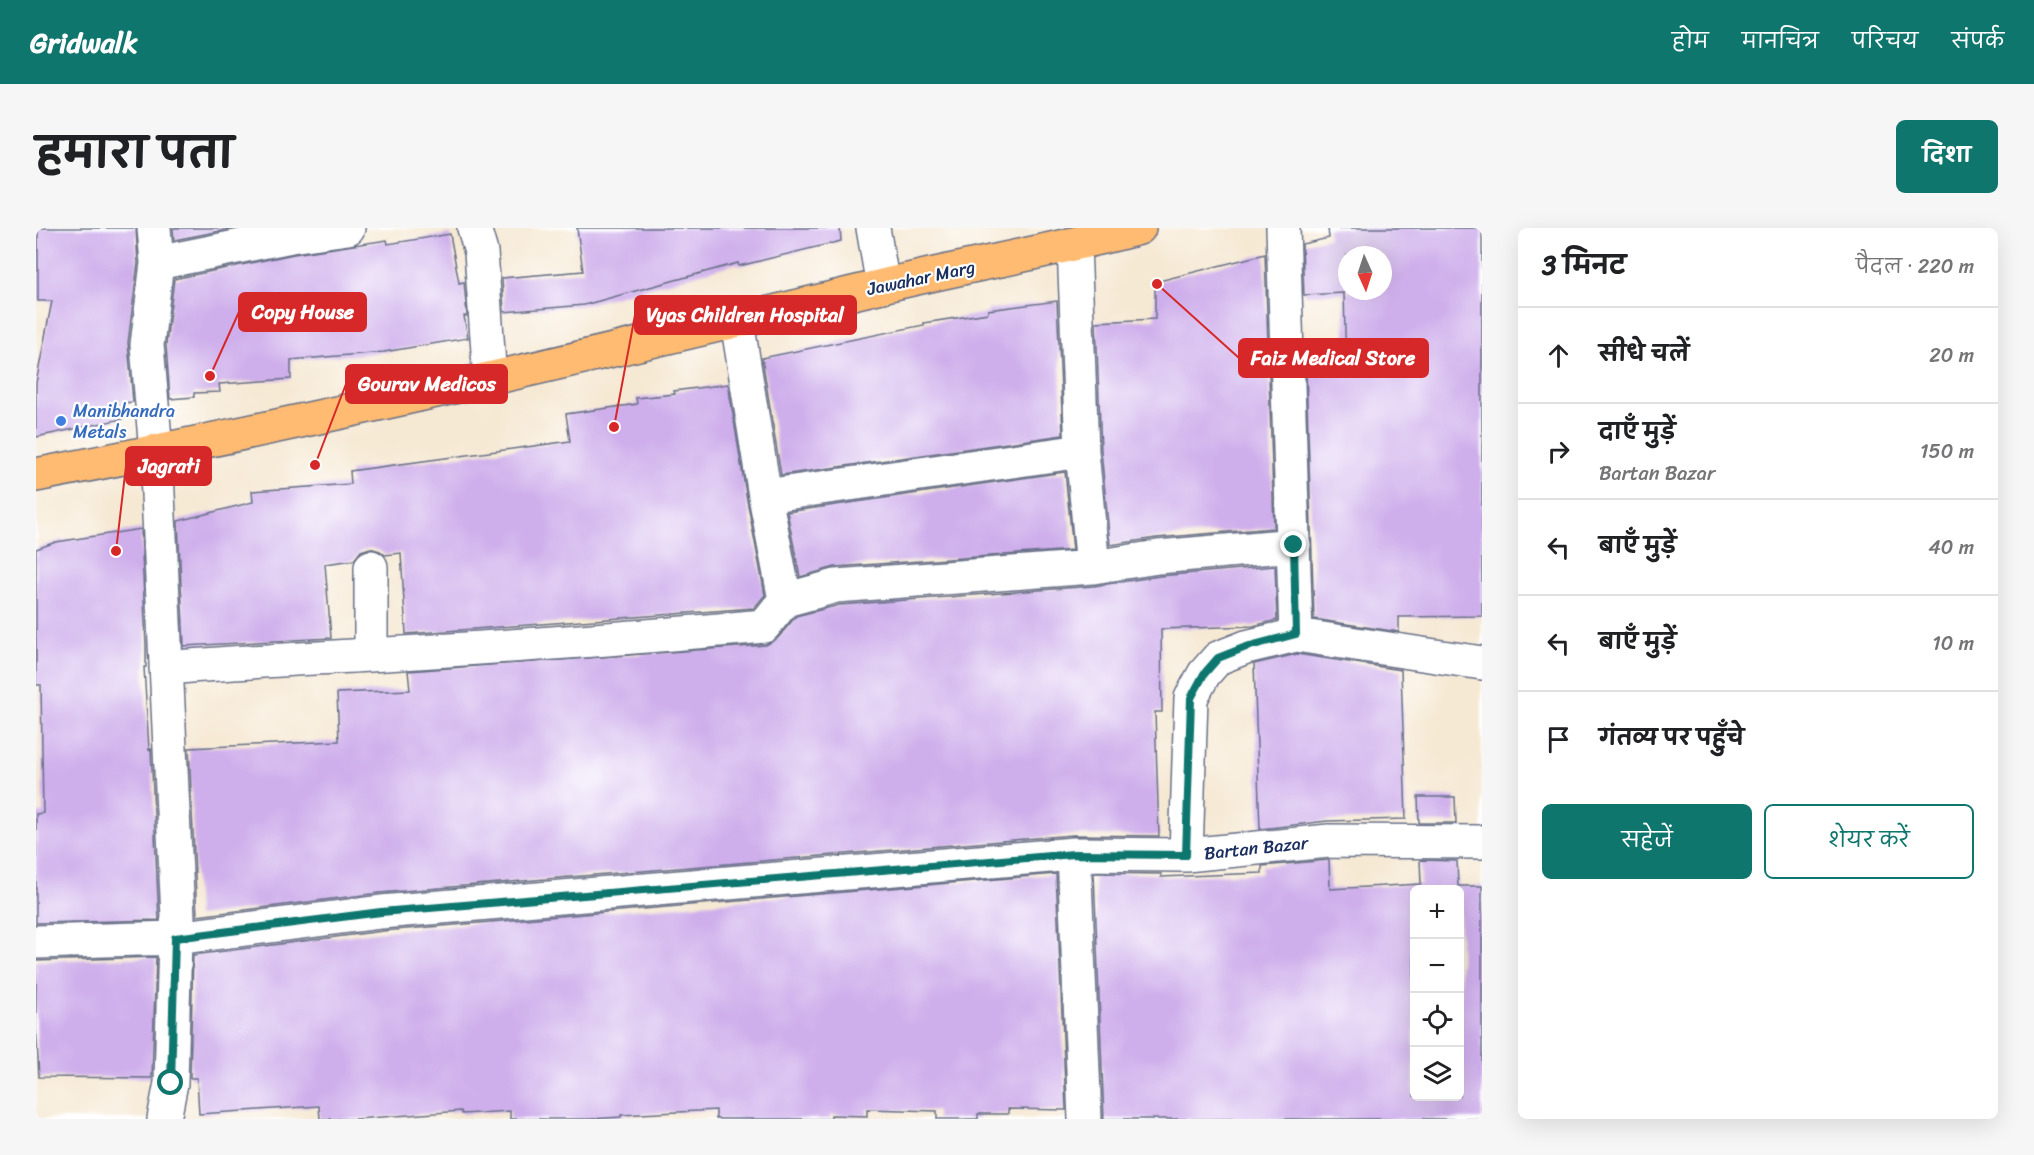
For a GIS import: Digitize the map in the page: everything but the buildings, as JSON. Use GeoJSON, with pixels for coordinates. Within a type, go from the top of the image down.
{"type":"FeatureCollection","features":[{"type":"Feature","properties":{"kind":"main road","name":"Jawahar Marg"},"geometry":{"type":"LineString","coordinates":[[36,475],[156,452],[490,380],[883,286],[1074,245],[1139,228]]}},
{"type":"Feature","properties":{"kind":"street"},"geometry":{"type":"LineString","coordinates":[[154,228],[157,263],[147,345],[156,452],[178,917],[175,938],[171,1083],[164,1119]]}},
{"type":"Feature","properties":{"kind":"street"},"geometry":{"type":"LineString","coordinates":[[157,263],[291,236],[348,228]]}},
{"type":"Feature","properties":{"kind":"street"},"geometry":{"type":"LineString","coordinates":[[474,228],[482,252],[490,380]]}},
{"type":"Feature","properties":{"kind":"street"},"geometry":{"type":"LineString","coordinates":[[873,228],[883,286]]}},
{"type":"Feature","properties":{"kind":"street"},"geometry":{"type":"LineString","coordinates":[[1283,228],[1296,634]]}},
{"type":"Feature","properties":{"kind":"street"},"geometry":{"type":"LineString","coordinates":[[1074,245],[1082,451],[1093,567]]}},
{"type":"Feature","properties":{"kind":"street"},"geometry":{"type":"LineString","coordinates":[[737,321],[765,495],[785,600]]}},
{"type":"Feature","properties":{"kind":"street"},"geometry":{"type":"LineString","coordinates":[[765,495],[1082,451]]}},
{"type":"Feature","properties":{"kind":"street"},"geometry":{"type":"LineString","coordinates":[[166,668],[245,661],[634,638],[764,626],[785,600],[836,586],[1093,567],[1158,557],[1294,545]]}},
{"type":"Feature","properties":{"kind":"street"},"geometry":{"type":"LineString","coordinates":[[371,567],[371,655]]}},
{"type":"Feature","properties":{"kind":"street"},"geometry":{"type":"LineString","coordinates":[[1186,855],[1191,698],[1204,674],[1218,658],[1246,647],[1296,634],[1482,663]]}},
{"type":"Feature","properties":{"kind":"street","name":"Bartan Bazar"},"geometry":{"type":"LineString","coordinates":[[36,942],[175,938],[381,912],[1074,854],[1186,855],[1329,841],[1482,842]]}},
{"type":"Feature","properties":{"kind":"street"},"geometry":{"type":"LineString","coordinates":[[1074,854],[1085,1119]]}},
{"type":"Feature","properties":{"kind":"place","name":"Faiz Medical Store"},"geometry":{"type":"Point","coordinates":[1157,284]}},
{"type":"Feature","properties":{"kind":"place","name":"Copy House"},"geometry":{"type":"Point","coordinates":[210,376]}},
{"type":"Feature","properties":{"kind":"place","name":"Manibhandra Metals"},"geometry":{"type":"Point","coordinates":[61,421]}},
{"type":"Feature","properties":{"kind":"place","name":"Vyas Children Hospital"},"geometry":{"type":"Point","coordinates":[614,427]}},
{"type":"Feature","properties":{"kind":"place","name":"Gourav Medicos"},"geometry":{"type":"Point","coordinates":[315,465]}},
{"type":"Feature","properties":{"kind":"place","name":"Jagrati"},"geometry":{"type":"Point","coordinates":[116,551]}},
{"type":"Feature","properties":{"kind":"route"},"geometry":{"type":"LineString","coordinates":[[171,1083],[175,938],[381,912],[1074,854],[1186,855],[1191,698],[1204,674],[1218,658],[1246,647],[1296,634],[1294,545]]}}]}
